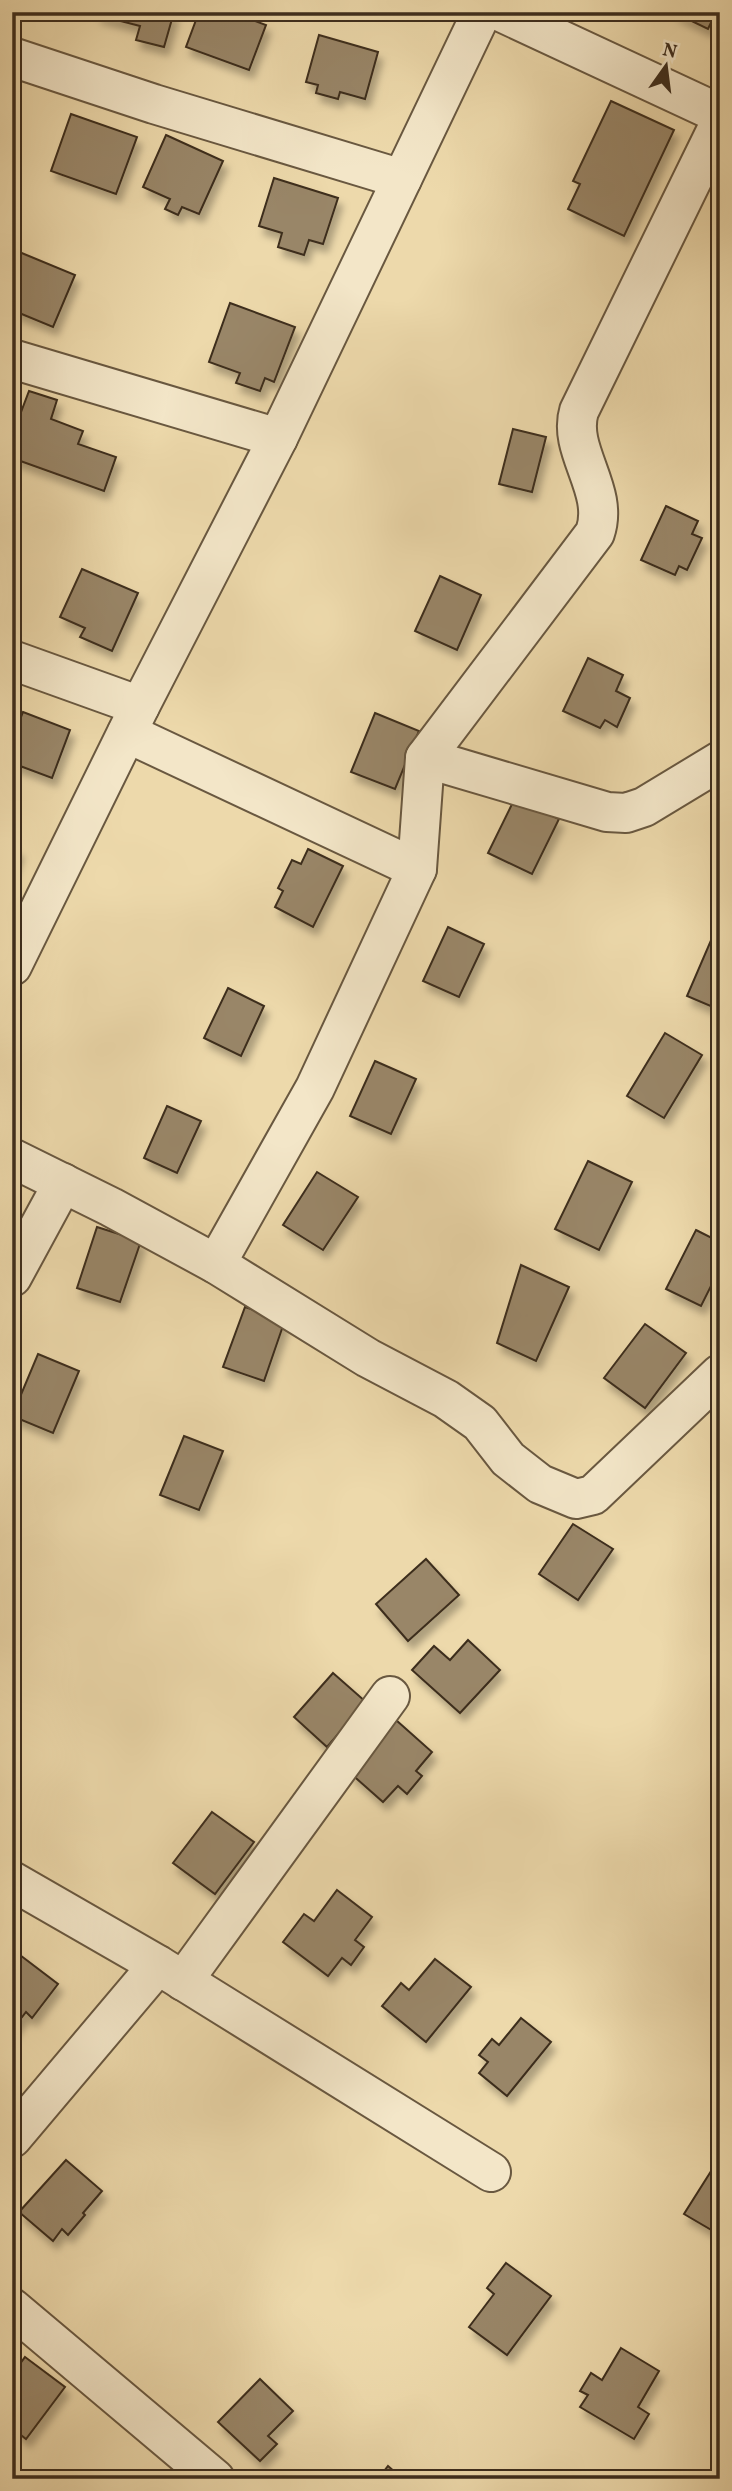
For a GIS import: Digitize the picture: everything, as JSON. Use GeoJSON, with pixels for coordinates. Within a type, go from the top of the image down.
{"type":"FeatureCollection","features":[{"type":"Feature","properties":{"kind":"street"},"geometry":{"type":"LineString","coordinates":[[12,967],[278,438],[482,12]]}},
{"type":"Feature","properties":{"kind":"street"},"geometry":{"type":"LineString","coordinates":[[501,12],[720,114]]}},
{"type":"Feature","properties":{"kind":"street"},"geometry":{"type":"LineString","coordinates":[[12,57],[154,104],[402,179]]}},
{"type":"Feature","properties":{"kind":"street"},"geometry":{"type":"LineString","coordinates":[[216,1265],[315,1088],[417,869],[425,758],[596,533],[600,520],[599,504],[575,425],[579,411],[720,123]]}},
{"type":"Feature","properties":{"kind":"street"},"geometry":{"type":"LineString","coordinates":[[12,359],[278,438]]}},
{"type":"Feature","properties":{"kind":"street"},"geometry":{"type":"LineString","coordinates":[[12,660],[134,720],[417,869]]}},
{"type":"Feature","properties":{"kind":"street"},"geometry":{"type":"LineString","coordinates":[[425,758],[607,812],[626,813],[644,807],[720,761]]}},
{"type":"Feature","properties":{"kind":"street"},"geometry":{"type":"LineString","coordinates":[[12,1158],[216,1265],[368,1359],[446,1399],[480,1423],[508,1458],[540,1484],[576,1499],[593,1495],[720,1374]]}},
{"type":"Feature","properties":{"kind":"street"},"geometry":{"type":"LineString","coordinates":[[12,1277],[63,1183]]}},
{"type":"Feature","properties":{"kind":"street"},"geometry":{"type":"LineString","coordinates":[[12,2138],[170,1973],[390,1696]]}},
{"type":"Feature","properties":{"kind":"street"},"geometry":{"type":"LineString","coordinates":[[12,1881],[170,1973],[491,2172]]}},
{"type":"Feature","properties":{"kind":"street"},"geometry":{"type":"LineString","coordinates":[[12,2308],[215,2479]]}},
{"type":"Feature","properties":{"kind":"building"},"geometry":{"type":"Polygon","coordinates":[[[97,12],[174,12],[164,47],[136,40],[140,26],[97,15],[97,12]]]}},
{"type":"Feature","properties":{"kind":"building"},"geometry":{"type":"Polygon","coordinates":[[[199,12],[231,12],[266,25],[249,70],[186,47],[199,12]]]}},
{"type":"Feature","properties":{"kind":"building"},"geometry":{"type":"Polygon","coordinates":[[[673,12],[716,12],[708,29],[673,12]]]}},
{"type":"Feature","properties":{"kind":"building"},"geometry":{"type":"Polygon","coordinates":[[[319,35],[378,52],[365,99],[340,92],[338,99],[316,93],[318,85],[306,82],[319,35]]]}},
{"type":"Feature","properties":{"kind":"building"},"geometry":{"type":"Polygon","coordinates":[[[611,101],[674,130],[624,236],[568,209],[580,184],[573,181],[611,101]]]}},
{"type":"Feature","properties":{"kind":"building"},"geometry":{"type":"Polygon","coordinates":[[[71,114],[137,137],[116,194],[51,171],[71,114]]]}},
{"type":"Feature","properties":{"kind":"building"},"geometry":{"type":"Polygon","coordinates":[[[166,135],[223,161],[199,214],[182,207],[178,215],[165,209],[170,199],[143,187],[166,135]]]}},
{"type":"Feature","properties":{"kind":"building"},"geometry":{"type":"Polygon","coordinates":[[[274,178],[338,198],[323,244],[309,240],[304,255],[278,247],[282,233],[259,226],[274,178]]]}},
{"type":"Feature","properties":{"kind":"building"},"geometry":{"type":"Polygon","coordinates":[[[12,249],[75,275],[53,327],[12,310],[12,249]]]}},
{"type":"Feature","properties":{"kind":"building"},"geometry":{"type":"Polygon","coordinates":[[[230,303],[295,327],[274,382],[265,378],[260,391],[236,383],[240,373],[209,362],[230,303]]]}},
{"type":"Feature","properties":{"kind":"building"},"geometry":{"type":"Polygon","coordinates":[[[29,391],[57,400],[51,419],[83,431],[78,444],[116,457],[104,491],[12,458],[12,436],[29,391]]]}},
{"type":"Feature","properties":{"kind":"building"},"geometry":{"type":"Polygon","coordinates":[[[513,429],[546,437],[532,492],[499,484],[513,429]]]}},
{"type":"Feature","properties":{"kind":"building"},"geometry":{"type":"Polygon","coordinates":[[[666,506],[698,521],[692,534],[702,538],[687,570],[679,566],[675,575],[641,560],[666,506]]]}},
{"type":"Feature","properties":{"kind":"building"},"geometry":{"type":"Polygon","coordinates":[[[82,569],[138,593],[112,651],[80,637],[85,628],[60,617],[82,569]]]}},
{"type":"Feature","properties":{"kind":"building"},"geometry":{"type":"Polygon","coordinates":[[[440,576],[481,595],[457,650],[415,631],[440,576]]]}},
{"type":"Feature","properties":{"kind":"building"},"geometry":{"type":"Polygon","coordinates":[[[588,658],[623,675],[616,691],[630,698],[617,727],[605,720],[600,728],[563,711],[588,658]]]}},
{"type":"Feature","properties":{"kind":"building"},"geometry":{"type":"Polygon","coordinates":[[[23,712],[70,730],[52,778],[12,763],[12,740],[23,712]]]}},
{"type":"Feature","properties":{"kind":"building"},"geometry":{"type":"Polygon","coordinates":[[[375,713],[419,731],[395,789],[351,772],[375,713]]]}},
{"type":"Feature","properties":{"kind":"building"},"geometry":{"type":"Polygon","coordinates":[[[515,798],[559,819],[532,874],[488,853],[515,798]]]}},
{"type":"Feature","properties":{"kind":"building"},"geometry":{"type":"Polygon","coordinates":[[[12,847],[19,850],[12,869],[12,847]]]}},
{"type":"Feature","properties":{"kind":"building"},"geometry":{"type":"Polygon","coordinates":[[[308,849],[343,866],[313,927],[275,907],[283,891],[278,888],[292,860],[301,864],[308,849]]]}},
{"type":"Feature","properties":{"kind":"building"},"geometry":{"type":"Polygon","coordinates":[[[448,927],[484,944],[459,997],[423,981],[448,927]]]}},
{"type":"Feature","properties":{"kind":"building"},"geometry":{"type":"Polygon","coordinates":[[[715,931],[720,933],[720,1010],[687,996],[715,931]]]}},
{"type":"Feature","properties":{"kind":"building"},"geometry":{"type":"Polygon","coordinates":[[[228,988],[264,1006],[241,1056],[204,1038],[228,988]]]}},
{"type":"Feature","properties":{"kind":"building"},"geometry":{"type":"Polygon","coordinates":[[[665,1033],[702,1055],[664,1118],[627,1096],[665,1033]]]}},
{"type":"Feature","properties":{"kind":"building"},"geometry":{"type":"Polygon","coordinates":[[[375,1061],[416,1079],[391,1134],[350,1116],[375,1061]]]}},
{"type":"Feature","properties":{"kind":"building"},"geometry":{"type":"Polygon","coordinates":[[[167,1106],[201,1121],[177,1173],[144,1158],[167,1106]]]}},
{"type":"Feature","properties":{"kind":"building"},"geometry":{"type":"Polygon","coordinates":[[[588,1161],[632,1182],[599,1250],[555,1229],[588,1161]]]}},
{"type":"Feature","properties":{"kind":"building"},"geometry":{"type":"Polygon","coordinates":[[[317,1172],[358,1197],[323,1250],[283,1225],[317,1172]]]}},
{"type":"Feature","properties":{"kind":"building"},"geometry":{"type":"Polygon","coordinates":[[[97,1227],[141,1241],[120,1302],[77,1288],[97,1227]]]}},
{"type":"Feature","properties":{"kind":"building"},"geometry":{"type":"Polygon","coordinates":[[[696,1230],[720,1242],[720,1268],[701,1306],[666,1289],[696,1230]]]}},
{"type":"Feature","properties":{"kind":"building"},"geometry":{"type":"Polygon","coordinates":[[[521,1265],[569,1287],[536,1361],[497,1343],[521,1265]]]}},
{"type":"Feature","properties":{"kind":"building"},"geometry":{"type":"Polygon","coordinates":[[[245,1307],[285,1320],[264,1381],[223,1367],[245,1307]]]}},
{"type":"Feature","properties":{"kind":"building"},"geometry":{"type":"Polygon","coordinates":[[[645,1324],[686,1353],[645,1408],[604,1378],[645,1324]]]}},
{"type":"Feature","properties":{"kind":"building"},"geometry":{"type":"Polygon","coordinates":[[[38,1354],[79,1371],[53,1433],[12,1416],[38,1354]]]}},
{"type":"Feature","properties":{"kind":"building"},"geometry":{"type":"Polygon","coordinates":[[[184,1436],[223,1451],[199,1510],[160,1495],[184,1436]]]}},
{"type":"Feature","properties":{"kind":"building"},"geometry":{"type":"Polygon","coordinates":[[[573,1524],[613,1549],[578,1600],[539,1574],[573,1524]]]}},
{"type":"Feature","properties":{"kind":"building"},"geometry":{"type":"Polygon","coordinates":[[[426,1559],[459,1595],[408,1641],[376,1604],[426,1559]]]}},
{"type":"Feature","properties":{"kind":"building"},"geometry":{"type":"Polygon","coordinates":[[[468,1640],[500,1670],[460,1713],[412,1670],[434,1646],[450,1660],[468,1640]]]}},
{"type":"Feature","properties":{"kind":"building"},"geometry":{"type":"Polygon","coordinates":[[[333,1673],[366,1702],[327,1747],[294,1717],[333,1673]]]}},
{"type":"Feature","properties":{"kind":"building"},"geometry":{"type":"Polygon","coordinates":[[[396,1720],[432,1752],[416,1771],[422,1776],[407,1794],[398,1786],[383,1802],[349,1772],[396,1720]]]}},
{"type":"Feature","properties":{"kind":"building"},"geometry":{"type":"Polygon","coordinates":[[[212,1812],[254,1842],[215,1894],[173,1863],[212,1812]]]}},
{"type":"Feature","properties":{"kind":"building"},"geometry":{"type":"Polygon","coordinates":[[[337,1890],[372,1917],[355,1940],[364,1947],[351,1965],[342,1958],[328,1976],[283,1942],[304,1914],[314,1921],[337,1890]]]}},
{"type":"Feature","properties":{"kind":"building"},"geometry":{"type":"Polygon","coordinates":[[[16,1952],[58,1984],[32,2018],[26,2012],[12,2030],[12,1957],[16,1952]]]}},
{"type":"Feature","properties":{"kind":"building"},"geometry":{"type":"Polygon","coordinates":[[[435,1959],[471,1987],[426,2042],[382,2006],[401,1983],[409,1990],[435,1959]]]}},
{"type":"Feature","properties":{"kind":"building"},"geometry":{"type":"Polygon","coordinates":[[[521,2018],[551,2042],[507,2096],[479,2073],[488,2062],[479,2055],[492,2039],[499,2045],[521,2018]]]}},
{"type":"Feature","properties":{"kind":"building"},"geometry":{"type":"Polygon","coordinates":[[[720,2157],[720,2235],[684,2214],[720,2157]]]}},
{"type":"Feature","properties":{"kind":"building"},"geometry":{"type":"Polygon","coordinates":[[[66,2160],[102,2191],[68,2235],[62,2229],[53,2241],[19,2212],[66,2160]]]}},
{"type":"Feature","properties":{"kind":"building"},"geometry":{"type":"Polygon","coordinates":[[[506,2263],[551,2296],[507,2355],[469,2327],[494,2294],[487,2288],[506,2263]]]}},
{"type":"Feature","properties":{"kind":"building"},"geometry":{"type":"Polygon","coordinates":[[[621,2348],[659,2371],[638,2407],[649,2414],[634,2439],[580,2407],[588,2395],[580,2391],[591,2373],[602,2380],[621,2348]]]}},
{"type":"Feature","properties":{"kind":"building"},"geometry":{"type":"Polygon","coordinates":[[[25,2357],[65,2387],[26,2439],[12,2428],[12,2375],[25,2357]]]}},
{"type":"Feature","properties":{"kind":"building"},"geometry":{"type":"Polygon","coordinates":[[[260,2379],[293,2411],[268,2436],[277,2444],[260,2461],[218,2422],[260,2379]]]}},
{"type":"Feature","properties":{"kind":"building"},"geometry":{"type":"Polygon","coordinates":[[[388,2466],[403,2479],[378,2479],[388,2466]]]}}]}
